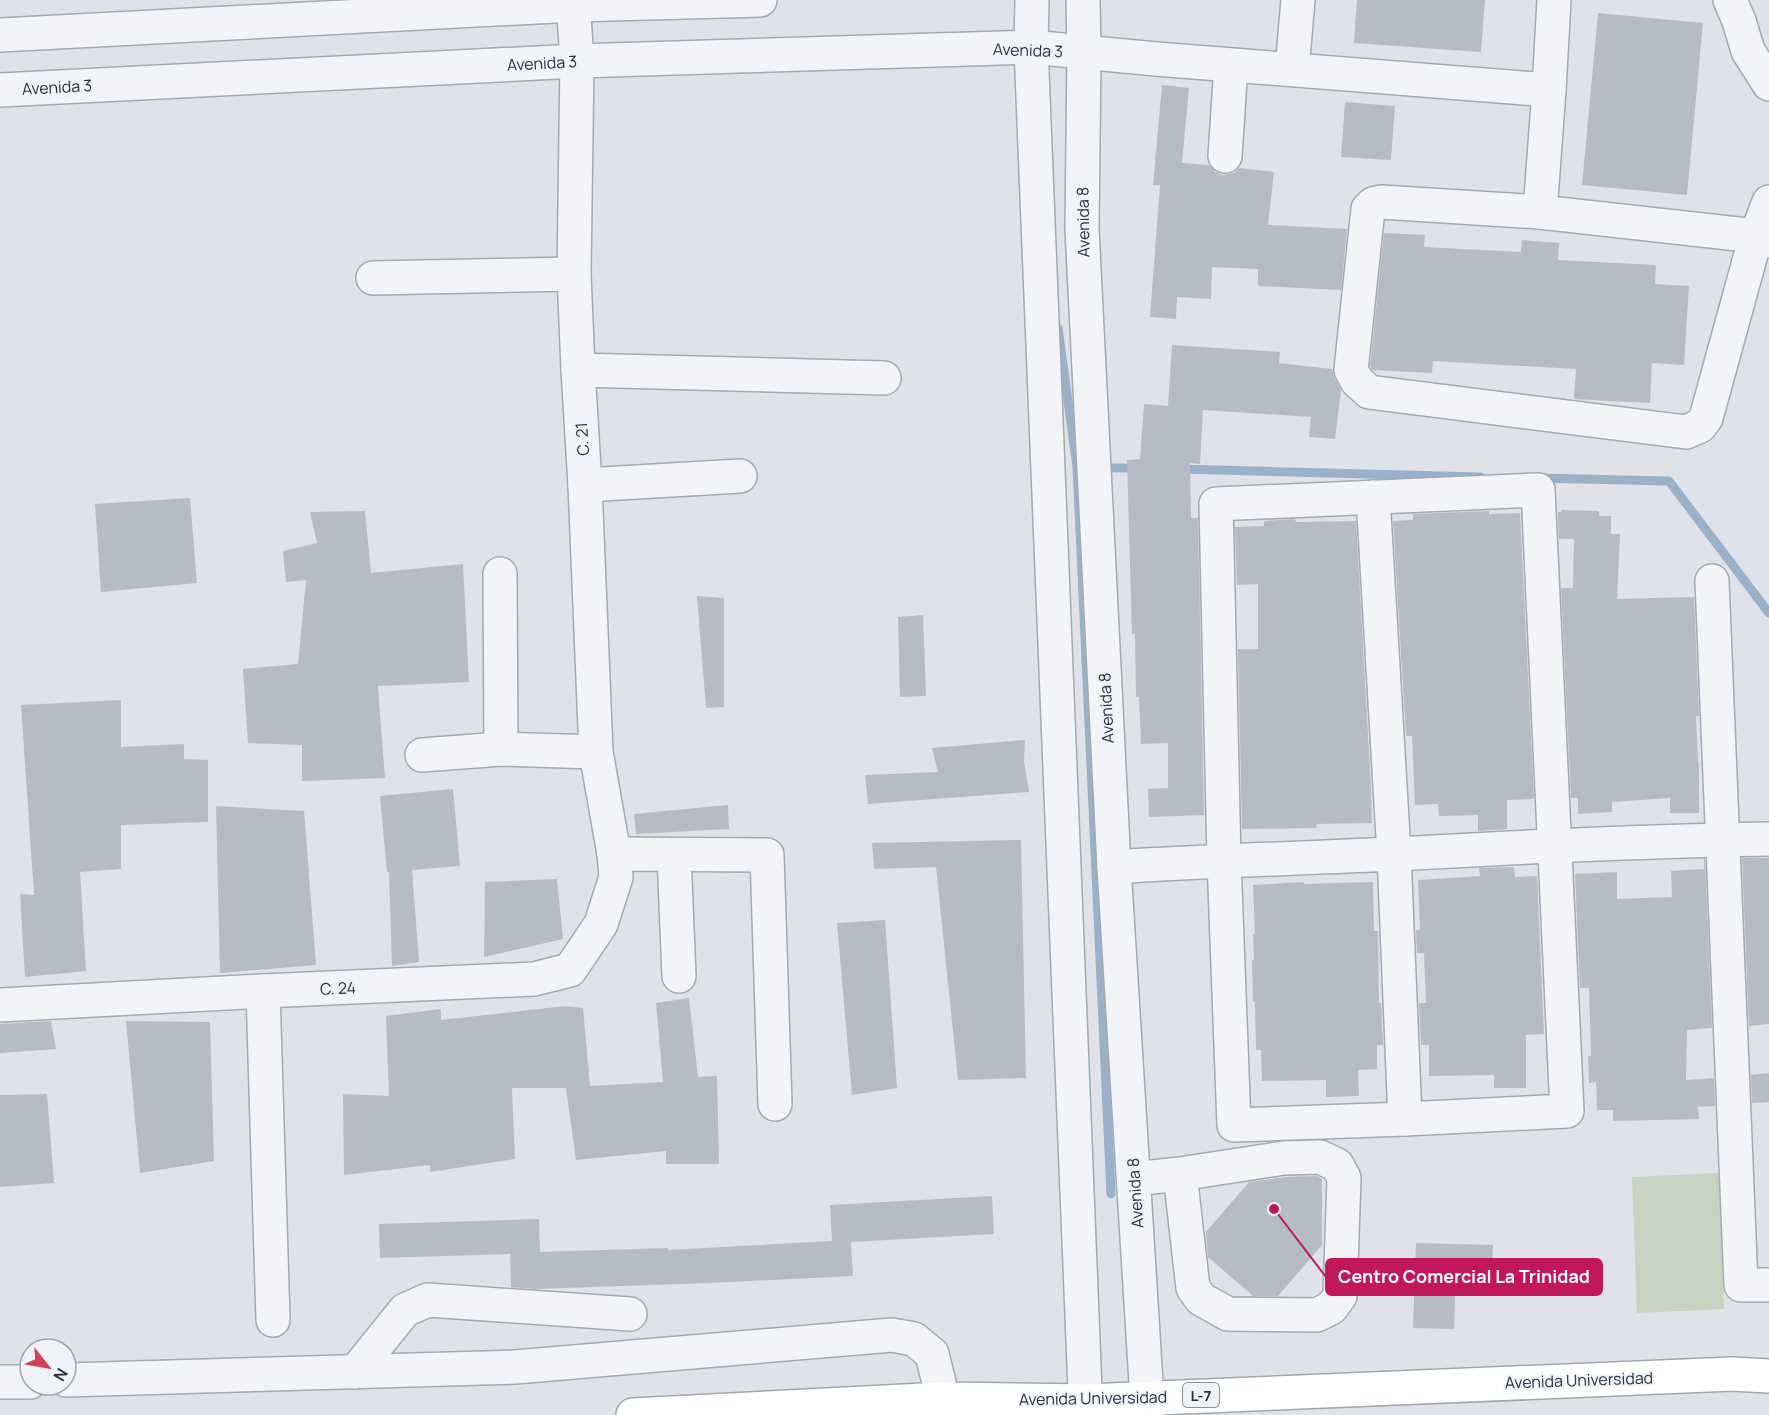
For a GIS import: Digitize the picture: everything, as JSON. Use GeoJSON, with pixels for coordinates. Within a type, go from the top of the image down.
{"type":"FeatureCollection","features":[{"type":"Feature","properties":{"kind":"main road","name":"Avenida Universidad"},"geometry":{"type":"LineString","coordinates":[[633,1415],[946,1407],[1148,1406],[1732,1374],[1769,1376]]}},
{"type":"Feature","properties":{"kind":"street"},"geometry":{"type":"LineString","coordinates":[[0,35],[574,2],[760,0]]}},
{"type":"Feature","properties":{"kind":"street"},"geometry":{"type":"LineString","coordinates":[[1032,0],[1031,47],[1086,1408]]}},
{"type":"Feature","properties":{"kind":"street","name":"Avenida 8"},"geometry":{"type":"LineString","coordinates":[[1083,0],[1082,229],[1114,867],[1148,1406]]}},
{"type":"Feature","properties":{"kind":"street"},"geometry":{"type":"LineString","coordinates":[[1292,69],[1298,0]]}},
{"type":"Feature","properties":{"kind":"street"},"geometry":{"type":"LineString","coordinates":[[1540,212],[1554,0]]}},
{"type":"Feature","properties":{"kind":"street"},"geometry":{"type":"LineString","coordinates":[[1730,0],[1748,51],[1769,84]]}},
{"type":"Feature","properties":{"kind":"street","name":"C. 21"},"geometry":{"type":"LineString","coordinates":[[574,2],[577,61],[574,274],[596,752],[615,865]]}},
{"type":"Feature","properties":{"kind":"street","name":"Avenida 3"},"geometry":{"type":"LineString","coordinates":[[0,90],[577,61],[1031,47],[1549,90]]}},
{"type":"Feature","properties":{"kind":"street"},"geometry":{"type":"LineString","coordinates":[[1225,156],[1232,65]]}},
{"type":"Feature","properties":{"kind":"street"},"geometry":{"type":"LineString","coordinates":[[1762,239],[1540,212],[1381,202],[1373,204],[1368,209],[1351,370],[1357,381],[1369,392],[1686,432],[1700,426],[1706,418],[1762,239],[1769,202]]}},
{"type":"Feature","properties":{"kind":"street"},"geometry":{"type":"LineString","coordinates":[[373,278],[574,274]]}},
{"type":"Feature","properties":{"kind":"street"},"geometry":{"type":"LineString","coordinates":[[578,370],[884,378]]}},
{"type":"Feature","properties":{"kind":"street"},"geometry":{"type":"LineString","coordinates":[[585,485],[740,476]]}},
{"type":"Feature","properties":{"kind":"street"},"geometry":{"type":"LineString","coordinates":[[1538,490],[1567,1111],[1234,1125],[1224,860],[1216,504],[1373,498],[1538,490]]}},
{"type":"Feature","properties":{"kind":"street"},"geometry":{"type":"LineString","coordinates":[[1373,498],[1394,854],[1405,1119]]}},
{"type":"Feature","properties":{"kind":"street"},"geometry":{"type":"LineString","coordinates":[[500,574],[501,749]]}},
{"type":"Feature","properties":{"kind":"street"},"geometry":{"type":"LineString","coordinates":[[1712,580],[1741,1285],[1769,1285]]}},
{"type":"Feature","properties":{"kind":"street"},"geometry":{"type":"LineString","coordinates":[[422,755],[501,749],[596,752]]}},
{"type":"Feature","properties":{"kind":"street"},"geometry":{"type":"LineString","coordinates":[[1114,867],[1555,845],[1769,839]]}},
{"type":"Feature","properties":{"kind":"street"},"geometry":{"type":"LineString","coordinates":[[615,865],[674,855],[767,855],[775,1104]]}},
{"type":"Feature","properties":{"kind":"street"},"geometry":{"type":"LineString","coordinates":[[674,855],[679,976]]}},
{"type":"Feature","properties":{"kind":"street","name":"C. 24"},"geometry":{"type":"LineString","coordinates":[[0,1005],[534,979],[570,970],[601,924],[615,865]]}},
{"type":"Feature","properties":{"kind":"street"},"geometry":{"type":"LineString","coordinates":[[263,991],[273,1320]]}},
{"type":"Feature","properties":{"kind":"street"},"geometry":{"type":"LineString","coordinates":[[1134,1179],[1284,1158],[1320,1157],[1337,1165],[1344,1178],[1340,1296],[1330,1308],[1317,1315],[1228,1314],[1201,1299],[1193,1288],[1180,1174]]}},
{"type":"Feature","properties":{"kind":"street"},"geometry":{"type":"LineString","coordinates":[[355,1372],[405,1310],[428,1300],[630,1314]]}},
{"type":"Feature","properties":{"kind":"street"},"geometry":{"type":"LineString","coordinates":[[78,1380],[516,1367],[892,1335],[914,1338],[932,1354],[946,1407]]}},
{"type":"Feature","properties":{"kind":"street"},"geometry":{"type":"LineString","coordinates":[[0,1383],[18,1382]]}},
{"type":"Feature","properties":{"kind":"green space"},"geometry":{"type":"Polygon","coordinates":[[[1719,1173],[1724,1309],[1637,1313],[1632,1177],[1719,1173]]]}},
{"type":"Feature","properties":{"kind":"building"},"geometry":{"type":"Polygon","coordinates":[[[1357,0],[1485,0],[1481,52],[1354,43],[1357,0]]]}},
{"type":"Feature","properties":{"kind":"building"},"geometry":{"type":"Polygon","coordinates":[[[1598,13],[1703,23],[1687,195],[1582,185],[1598,13]]]}},
{"type":"Feature","properties":{"kind":"building"},"geometry":{"type":"Polygon","coordinates":[[[1162,85],[1189,88],[1182,163],[1209,165],[1215,172],[1223,175],[1233,173],[1239,168],[1274,172],[1268,225],[1347,229],[1341,290],[1258,286],[1258,269],[1212,267],[1211,299],[1177,297],[1176,319],[1150,317],[1160,185],[1153,185],[1162,85]]]}},
{"type":"Feature","properties":{"kind":"building"},"geometry":{"type":"Polygon","coordinates":[[[1345,102],[1395,106],[1391,160],[1341,157],[1345,102]]]}},
{"type":"Feature","properties":{"kind":"building"},"geometry":{"type":"Polygon","coordinates":[[[1384,233],[1425,235],[1424,247],[1521,252],[1522,240],[1559,243],[1558,260],[1656,265],[1655,284],[1689,286],[1684,365],[1652,363],[1650,403],[1574,399],[1576,369],[1433,361],[1432,373],[1372,370],[1370,366],[1384,233]]]}},
{"type":"Feature","properties":{"kind":"building"},"geometry":{"type":"Polygon","coordinates":[[[1172,345],[1280,352],[1279,363],[1332,369],[1341,390],[1335,439],[1309,437],[1311,417],[1203,410],[1200,464],[1190,463],[1191,518],[1198,518],[1204,815],[1149,817],[1148,789],[1168,788],[1168,743],[1141,744],[1139,697],[1136,697],[1135,634],[1132,634],[1127,460],[1140,459],[1144,404],[1168,406],[1172,345]]]}},
{"type":"Feature","properties":{"kind":"building"},"geometry":{"type":"Polygon","coordinates":[[[190,498],[197,583],[101,592],[95,504],[190,498]]]}},
{"type":"Feature","properties":{"kind":"building"},"geometry":{"type":"Polygon","coordinates":[[[1562,510],[1599,511],[1599,516],[1611,516],[1611,534],[1620,534],[1617,599],[1694,597],[1699,716],[1696,716],[1699,813],[1670,813],[1670,798],[1612,802],[1612,812],[1578,814],[1578,798],[1571,798],[1561,588],[1573,588],[1574,539],[1559,539],[1558,512],[1562,510]]]}},
{"type":"Feature","properties":{"kind":"building"},"geometry":{"type":"Polygon","coordinates":[[[365,511],[371,573],[463,564],[469,682],[378,686],[385,778],[302,781],[302,745],[248,743],[243,669],[298,664],[306,580],[286,582],[283,551],[317,543],[310,512],[365,511]]]}},
{"type":"Feature","properties":{"kind":"building"},"geometry":{"type":"Polygon","coordinates":[[[1489,511],[1489,514],[1520,513],[1534,799],[1507,800],[1507,829],[1478,831],[1478,815],[1439,816],[1438,804],[1415,805],[1412,736],[1406,736],[1393,521],[1413,520],[1413,514],[1489,511]]]}},
{"type":"Feature","properties":{"kind":"building"},"geometry":{"type":"Polygon","coordinates":[[[1295,519],[1296,522],[1356,521],[1372,823],[1316,824],[1317,828],[1242,829],[1238,649],[1258,649],[1258,584],[1237,585],[1235,527],[1264,526],[1264,521],[1295,519]]]}},
{"type":"Feature","properties":{"kind":"building"},"geometry":{"type":"Polygon","coordinates":[[[697,596],[724,598],[724,707],[706,708],[697,596]]]}},
{"type":"Feature","properties":{"kind":"building"},"geometry":{"type":"Polygon","coordinates":[[[923,615],[926,696],[900,697],[898,617],[923,615]]]}},
{"type":"Feature","properties":{"kind":"building"},"geometry":{"type":"Polygon","coordinates":[[[121,700],[121,747],[184,744],[184,759],[208,760],[208,822],[121,825],[121,869],[80,872],[86,971],[25,977],[20,894],[34,895],[21,705],[121,700]]]}},
{"type":"Feature","properties":{"kind":"building"},"geometry":{"type":"Polygon","coordinates":[[[1025,740],[1024,761],[1029,792],[868,804],[865,775],[938,772],[932,748],[1025,740]]]}},
{"type":"Feature","properties":{"kind":"building"},"geometry":{"type":"Polygon","coordinates":[[[453,789],[460,866],[412,870],[419,962],[392,966],[389,872],[387,872],[380,796],[453,789]]]}},
{"type":"Feature","properties":{"kind":"building"},"geometry":{"type":"Polygon","coordinates":[[[728,805],[729,829],[636,834],[634,814],[728,805]]]}},
{"type":"Feature","properties":{"kind":"building"},"geometry":{"type":"Polygon","coordinates":[[[216,806],[304,811],[316,965],[220,973],[216,806]]]}},
{"type":"Feature","properties":{"kind":"building"},"geometry":{"type":"Polygon","coordinates":[[[1021,840],[1026,1078],[958,1080],[936,867],[874,869],[872,843],[1021,840]]]}},
{"type":"Feature","properties":{"kind":"building"},"geometry":{"type":"Polygon","coordinates":[[[1742,858],[1769,858],[1769,1024],[1749,1026],[1742,858]]]}},
{"type":"Feature","properties":{"kind":"building"},"geometry":{"type":"Polygon","coordinates":[[[1704,859],[1712,1028],[1687,1030],[1686,1080],[1714,1078],[1715,1106],[1698,1107],[1699,1119],[1613,1121],[1613,1110],[1597,1110],[1596,1082],[1589,1083],[1588,1056],[1591,1056],[1589,988],[1580,988],[1575,874],[1617,872],[1617,899],[1672,897],[1671,871],[1704,869],[1704,859]]]}},
{"type":"Feature","properties":{"kind":"building"},"geometry":{"type":"Polygon","coordinates":[[[1514,867],[1515,877],[1537,876],[1544,1034],[1526,1035],[1526,1088],[1494,1088],[1494,1075],[1429,1076],[1429,1045],[1421,1045],[1419,1003],[1426,1003],[1424,953],[1417,953],[1416,930],[1420,930],[1418,880],[1480,876],[1479,868],[1514,867]]]}},
{"type":"Feature","properties":{"kind":"building"},"geometry":{"type":"Polygon","coordinates":[[[557,879],[563,939],[484,957],[485,882],[557,879]]]}},
{"type":"Feature","properties":{"kind":"building"},"geometry":{"type":"Polygon","coordinates":[[[1304,882],[1304,884],[1373,882],[1374,931],[1378,931],[1379,1003],[1381,1003],[1383,1045],[1377,1045],[1377,1069],[1358,1070],[1359,1096],[1326,1097],[1326,1080],[1262,1081],[1261,1050],[1256,1050],[1255,1002],[1253,1002],[1252,960],[1254,960],[1253,934],[1255,934],[1253,885],[1304,882]]]}},
{"type":"Feature","properties":{"kind":"building"},"geometry":{"type":"Polygon","coordinates":[[[885,920],[897,1088],[852,1095],[837,923],[885,920]]]}},
{"type":"Feature","properties":{"kind":"building"},"geometry":{"type":"Polygon","coordinates":[[[689,998],[698,1077],[717,1076],[719,1164],[666,1164],[666,1151],[576,1160],[566,1088],[512,1088],[515,1159],[430,1172],[430,1165],[344,1175],[343,1094],[389,1096],[386,1016],[441,1009],[441,1020],[565,1006],[583,1008],[590,1086],[663,1082],[656,1003],[689,998]]]}},
{"type":"Feature","properties":{"kind":"building"},"geometry":{"type":"Polygon","coordinates":[[[51,1021],[56,1049],[0,1053],[0,1024],[51,1021]]]}},
{"type":"Feature","properties":{"kind":"building"},"geometry":{"type":"Polygon","coordinates":[[[126,1021],[210,1022],[214,1161],[140,1173],[126,1021]]]}},
{"type":"Feature","properties":{"kind":"building"},"geometry":{"type":"Polygon","coordinates":[[[1769,1073],[1769,1102],[1752,1103],[1751,1075],[1769,1073]]]}},
{"type":"Feature","properties":{"kind":"building"},"geometry":{"type":"Polygon","coordinates":[[[47,1094],[54,1183],[0,1187],[0,1095],[47,1094]]]}},
{"type":"Feature","properties":{"kind":"building"},"geometry":{"type":"Polygon","coordinates":[[[1316,1176],[1322,1179],[1322,1245],[1278,1296],[1253,1296],[1208,1257],[1206,1232],[1249,1182],[1316,1176]]]}},
{"type":"Feature","properties":{"kind":"building"},"geometry":{"type":"Polygon","coordinates":[[[992,1196],[994,1234],[851,1242],[853,1276],[536,1289],[511,1287],[510,1254],[380,1258],[379,1224],[539,1219],[540,1252],[668,1248],[668,1250],[832,1241],[830,1205],[992,1196]]]}},
{"type":"Feature","properties":{"kind":"building"},"geometry":{"type":"Polygon","coordinates":[[[1416,1243],[1493,1245],[1492,1269],[1456,1268],[1454,1329],[1413,1328],[1416,1243]]]}},
{"type":"Feature","properties":{"kind":"waterway"},"geometry":{"type":"LineString","coordinates":[[1058,328],[1077,467],[1111,1194]]}},
{"type":"Feature","properties":{"kind":"waterway"},"geometry":{"type":"LineString","coordinates":[[1110,468],[1139,468]]}},
{"type":"Feature","properties":{"kind":"waterway"},"geometry":{"type":"LineString","coordinates":[[1180,469],[1481,477]]}},
{"type":"Feature","properties":{"kind":"waterway"},"geometry":{"type":"LineString","coordinates":[[1537,478],[1669,481],[1769,613]]}},
{"type":"Feature","properties":{"kind":"place","name":"Centro Comercial La Trinidad"},"geometry":{"type":"Point","coordinates":[1274,1209]}}]}
